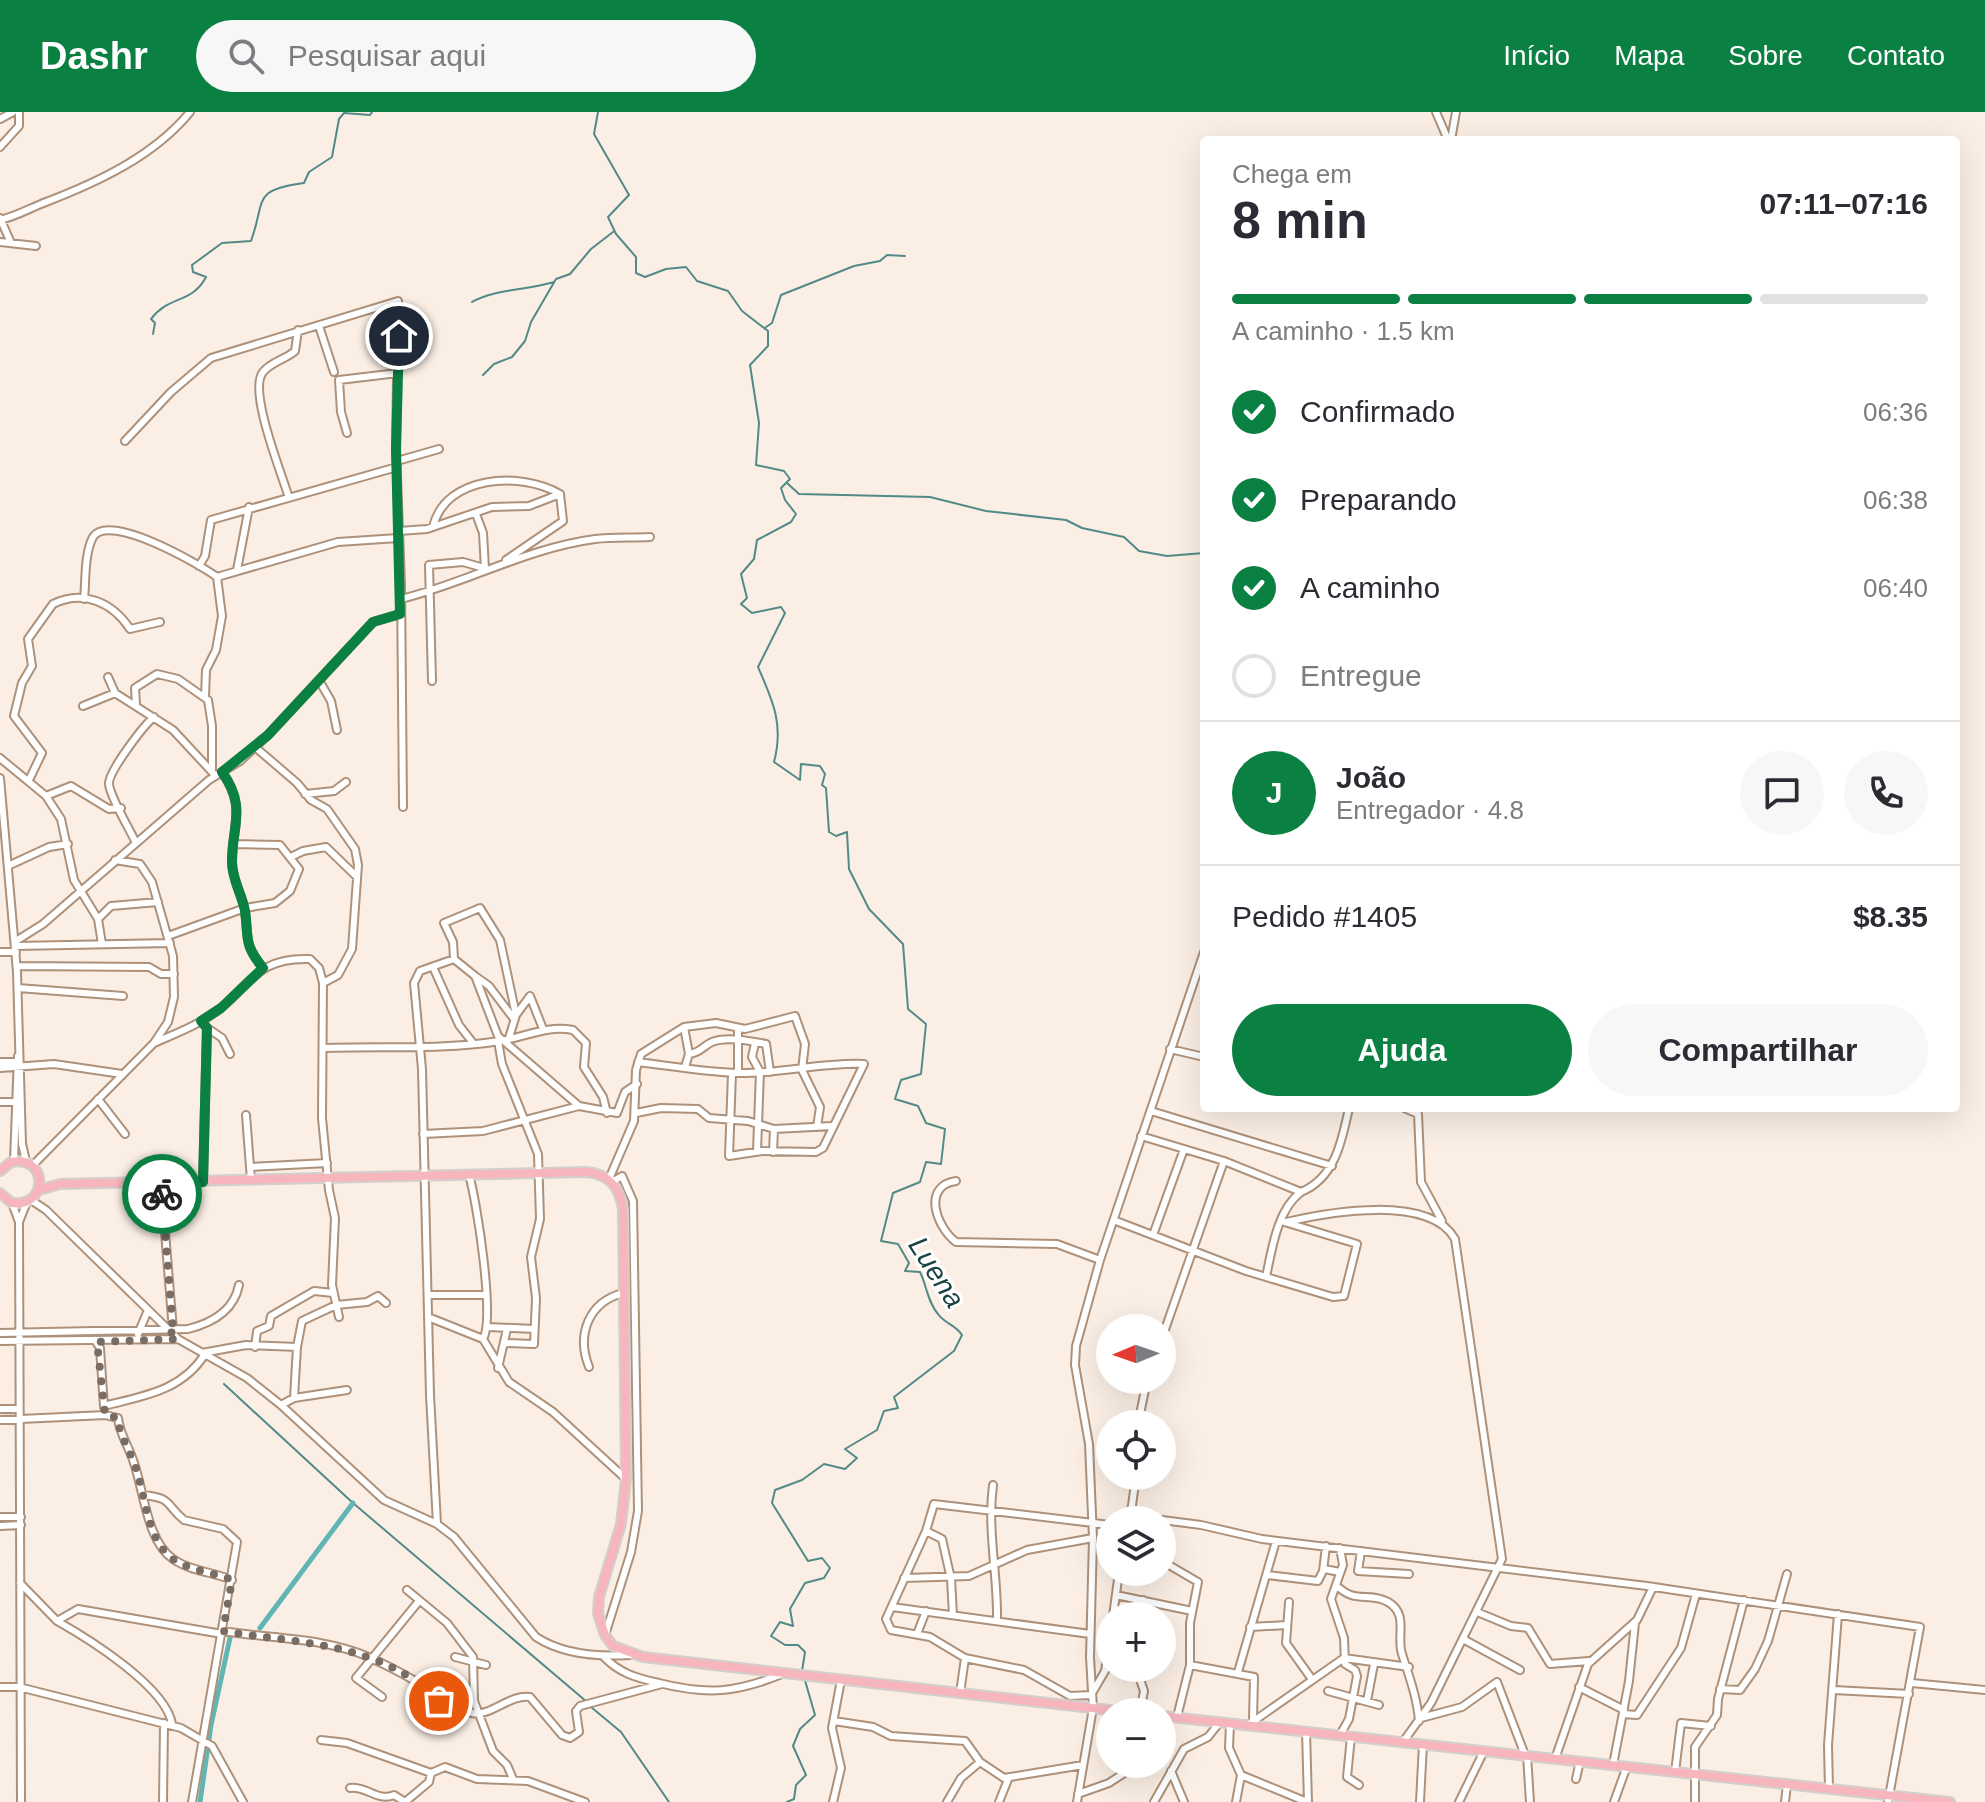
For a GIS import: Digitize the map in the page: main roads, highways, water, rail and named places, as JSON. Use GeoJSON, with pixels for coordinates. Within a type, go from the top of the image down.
{"type":"FeatureCollection","features":[{"type":"Feature","properties":{"kind":"main road"},"geometry":{"type":"LineString","coordinates":[[0,1171],[14,1161],[29,1163],[39,1175],[60,1184],[594,1172],[611,1180],[623,1210],[626,1479],[621,1524],[599,1597],[598,1614],[605,1635],[613,1646],[630,1655],[1096,1708]]}},
{"type":"Feature","properties":{"kind":"main road"},"geometry":{"type":"LineString","coordinates":[[34,1196],[39,1175]]}},
{"type":"Feature","properties":{"kind":"main road"},"geometry":{"type":"LineString","coordinates":[[0,1193],[12,1203],[60,1184]]}},
{"type":"Feature","properties":{"kind":"main road"},"geometry":{"type":"LineString","coordinates":[[1176,1717],[1251,1722],[1351,1737],[1787,1784],[1889,1799],[1950,1802]]}},
{"type":"Feature","properties":{"kind":"waterway"},"geometry":{"type":"LineString","coordinates":[[153,334],[155,323],[151,319],[158,311],[194,292],[206,277],[193,272],[192,265],[222,243],[251,241],[263,199],[275,189],[304,183],[309,172],[332,157],[339,119],[344,113],[370,115],[372,112]]}},
{"type":"Feature","properties":{"kind":"waterway","name":"Luena"},"geometry":{"type":"LineString","coordinates":[[598,112],[594,134],[629,195],[608,217],[616,234],[636,257],[636,273],[645,277],[666,269],[686,267],[697,281],[728,291],[742,311],[768,331],[768,346],[750,365],[759,423],[756,465],[784,471],[790,479],[781,488],[785,500],[796,514],[791,522],[757,540],[754,559],[741,574],[747,598],[741,604],[752,613],[781,607],[785,613],[758,667],[772,702],[777,725],[774,762],[800,780],[801,764],[820,766],[825,774],[822,785],[826,788],[829,832],[836,836],[847,832],[849,869],[869,909],[903,944],[908,1009],[926,1024],[921,1074],[901,1080],[895,1099],[918,1106],[926,1123],[945,1129],[941,1164],[926,1162],[920,1182],[893,1193],[881,1241],[898,1244],[909,1263],[905,1271],[920,1272],[934,1309],[962,1335],[954,1351],[894,1397],[898,1408],[884,1411],[877,1430],[845,1449],[857,1458],[845,1469],[824,1464],[802,1480],[775,1490],[772,1503],[808,1561],[822,1558],[830,1568],[824,1578],[805,1583],[790,1609],[793,1626],[780,1622],[771,1636],[785,1645],[798,1645],[805,1652],[802,1671]]}},
{"type":"Feature","properties":{"kind":"waterway"},"geometry":{"type":"LineString","coordinates":[[483,375],[494,364],[512,357],[525,341],[531,322],[556,279],[570,274],[591,249],[613,232]]}},
{"type":"Feature","properties":{"kind":"waterway"},"geometry":{"type":"LineString","coordinates":[[766,327],[772,323],[781,295],[854,266],[880,261],[887,255],[905,256]]}},
{"type":"Feature","properties":{"kind":"waterway"},"geometry":{"type":"LineString","coordinates":[[472,302],[554,282]]}},
{"type":"Feature","properties":{"kind":"waterway"},"geometry":{"type":"LineString","coordinates":[[787,483],[799,494],[930,497],[986,511],[1066,520],[1082,528],[1124,537],[1139,551],[1167,556],[1200,553]]}},
{"type":"Feature","properties":{"kind":"waterway"},"geometry":{"type":"LineString","coordinates":[[224,1384],[353,1503],[587,1702]]}},
{"type":"Feature","properties":{"kind":"waterway"},"geometry":{"type":"LineString","coordinates":[[260,1628],[353,1503]]}},
{"type":"Feature","properties":{"kind":"waterway"},"geometry":{"type":"LineString","coordinates":[[200,1802],[211,1725],[230,1638]]}},
{"type":"Feature","properties":{"kind":"waterway","name":"Luena"},"geometry":{"type":"LineString","coordinates":[[787,1802],[794,1799],[796,1785],[806,1775],[793,1746],[800,1729],[815,1715],[804,1677]]}},
{"type":"Feature","properties":{"kind":"waterway"},"geometry":{"type":"LineString","coordinates":[[591,1707],[621,1732],[669,1802]]}}]}
